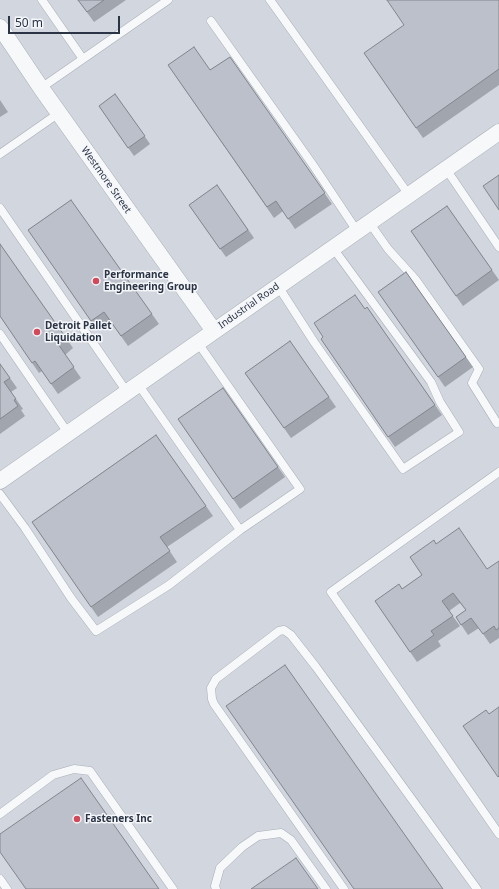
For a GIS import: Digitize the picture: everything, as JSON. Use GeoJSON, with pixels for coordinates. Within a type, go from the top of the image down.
{"type":"FeatureCollection","features":[{"type":"Feature","properties":{"kind":"street","name":"Westmore Street"},"geometry":{"type":"LineString","coordinates":[[0,27],[5,44],[41,88],[214,331]]}},
{"type":"Feature","properties":{"kind":"street","name":"Industrial Road"},"geometry":{"type":"LineString","coordinates":[[0,481],[499,132]]}},
{"type":"Feature","properties":{"kind":"lane"},"geometry":{"type":"LineString","coordinates":[[42,0],[83,59]]}},
{"type":"Feature","properties":{"kind":"lane"},"geometry":{"type":"LineString","coordinates":[[41,88],[168,0]]}},
{"type":"Feature","properties":{"kind":"lane"},"geometry":{"type":"LineString","coordinates":[[270,0],[409,195]]}},
{"type":"Feature","properties":{"kind":"lane"},"geometry":{"type":"LineString","coordinates":[[211,21],[313,165],[363,226],[388,249],[416,280],[479,369],[472,383],[497,423]]}},
{"type":"Feature","properties":{"kind":"lane"},"geometry":{"type":"LineString","coordinates":[[0,154],[59,113]]}},
{"type":"Feature","properties":{"kind":"lane"},"geometry":{"type":"LineString","coordinates":[[446,169],[499,247]]}},
{"type":"Feature","properties":{"kind":"lane"},"geometry":{"type":"LineString","coordinates":[[0,208],[132,388],[240,530]]}},
{"type":"Feature","properties":{"kind":"lane"},"geometry":{"type":"LineString","coordinates":[[278,286],[314,342],[403,469],[459,432],[440,402],[431,382],[333,248]]}},
{"type":"Feature","properties":{"kind":"lane"},"geometry":{"type":"LineString","coordinates":[[0,334],[68,433]]}},
{"type":"Feature","properties":{"kind":"lane"},"geometry":{"type":"LineString","coordinates":[[0,494],[26,528],[71,598],[96,631],[169,585],[240,530],[300,489],[198,343]]}},
{"type":"Feature","properties":{"kind":"lane"},"geometry":{"type":"LineString","coordinates":[[499,472],[331,592],[499,834]]}},
{"type":"Feature","properties":{"kind":"lane"},"geometry":{"type":"LineString","coordinates":[[344,889],[214,704],[212,699],[211,688],[216,679],[279,631],[284,630],[291,635],[312,662],[478,889]]}},
{"type":"Feature","properties":{"kind":"lane"},"geometry":{"type":"LineString","coordinates":[[0,814],[53,775],[74,769],[90,770],[173,889]]}},
{"type":"Feature","properties":{"kind":"lane"},"geometry":{"type":"LineString","coordinates":[[216,889],[215,886],[220,868],[242,847],[258,836],[281,833],[291,840],[326,889]]}},
{"type":"Feature","properties":{"kind":"lane"},"geometry":{"type":"LineString","coordinates":[[0,879],[7,889]]}},
{"type":"Feature","properties":{"kind":"shaded area"},"geometry":{"type":"Polygon","coordinates":[[[0,0],[499,0],[499,889],[0,889],[0,0]]]}},
{"type":"Feature","properties":{"kind":"building"},"geometry":{"type":"Polygon","coordinates":[[[78,0],[104,0],[87,12],[78,0]]]}},
{"type":"Feature","properties":{"kind":"building"},"geometry":{"type":"Polygon","coordinates":[[[387,0],[499,0],[499,69],[416,128],[364,53],[404,25],[387,0]]]}},
{"type":"Feature","properties":{"kind":"building"},"geometry":{"type":"Polygon","coordinates":[[[194,47],[210,70],[230,57],[325,193],[288,219],[276,201],[267,207],[168,65],[194,47]]]}},
{"type":"Feature","properties":{"kind":"building"},"geometry":{"type":"Polygon","coordinates":[[[115,94],[145,136],[128,148],[99,106],[115,94]]]}},
{"type":"Feature","properties":{"kind":"building"},"geometry":{"type":"Polygon","coordinates":[[[499,175],[499,210],[483,186],[499,175]]]}},
{"type":"Feature","properties":{"kind":"building"},"geometry":{"type":"Polygon","coordinates":[[[217,185],[248,230],[220,249],[189,205],[217,185]]]}},
{"type":"Feature","properties":{"kind":"building","name":"Performance Engineering Group"},"geometry":{"type":"Polygon","coordinates":[[[71,200],[152,314],[121,336],[104,312],[91,321],[28,230],[71,200]]]}},
{"type":"Feature","properties":{"kind":"building"},"geometry":{"type":"Polygon","coordinates":[[[447,206],[492,270],[456,296],[411,231],[447,206]]]}},
{"type":"Feature","properties":{"kind":"building","name":"Detroit Pallet Liquidation"},"geometry":{"type":"Polygon","coordinates":[[[0,244],[66,338],[58,344],[74,367],[51,384],[35,361],[32,363],[0,316],[0,244]]]}},
{"type":"Feature","properties":{"kind":"building"},"geometry":{"type":"Polygon","coordinates":[[[406,272],[466,357],[438,377],[378,292],[406,272]]]}},
{"type":"Feature","properties":{"kind":"building"},"geometry":{"type":"Polygon","coordinates":[[[355,295],[365,309],[367,307],[435,405],[388,437],[321,339],[323,337],[314,323],[355,295]]]}},
{"type":"Feature","properties":{"kind":"building"},"geometry":{"type":"Polygon","coordinates":[[[290,341],[329,397],[284,428],[245,373],[290,341]]]}},
{"type":"Feature","properties":{"kind":"building"},"geometry":{"type":"Polygon","coordinates":[[[0,364],[10,378],[4,382],[16,399],[14,400],[18,406],[0,419],[0,364]]]}},
{"type":"Feature","properties":{"kind":"building"},"geometry":{"type":"Polygon","coordinates":[[[223,388],[278,467],[233,499],[178,419],[223,388]]]}},
{"type":"Feature","properties":{"kind":"building"},"geometry":{"type":"Polygon","coordinates":[[[156,435],[206,506],[160,537],[170,551],[91,607],[32,522],[156,435]]]}},
{"type":"Feature","properties":{"kind":"building"},"geometry":{"type":"Polygon","coordinates":[[[459,528],[487,569],[499,561],[499,628],[496,630],[494,626],[483,634],[471,618],[461,625],[456,617],[466,610],[453,593],[442,601],[453,616],[431,631],[434,635],[410,652],[375,601],[399,584],[402,589],[422,575],[410,557],[434,540],[436,544],[459,528]]]}},
{"type":"Feature","properties":{"kind":"building"},"geometry":{"type":"Polygon","coordinates":[[[285,665],[443,889],[354,889],[226,706],[285,665]]]}},
{"type":"Feature","properties":{"kind":"building"},"geometry":{"type":"Polygon","coordinates":[[[499,707],[498,777],[463,726],[486,710],[489,714],[499,707]]]}},
{"type":"Feature","properties":{"kind":"building","name":"Fasteners Inc"},"geometry":{"type":"Polygon","coordinates":[[[81,778],[159,889],[26,889],[0,852],[0,834],[81,778]]]}},
{"type":"Feature","properties":{"kind":"building"},"geometry":{"type":"Polygon","coordinates":[[[296,858],[318,889],[251,889],[296,858]]]}},
{"type":"Feature","properties":{"kind":"place","name":"Performance Engineering Group"},"geometry":{"type":"Point","coordinates":[96,281]}},
{"type":"Feature","properties":{"kind":"place","name":"Detroit Pallet Liquidation"},"geometry":{"type":"Point","coordinates":[37,332]}},
{"type":"Feature","properties":{"kind":"place","name":"Fasteners Inc"},"geometry":{"type":"Point","coordinates":[77,819]}}]}
